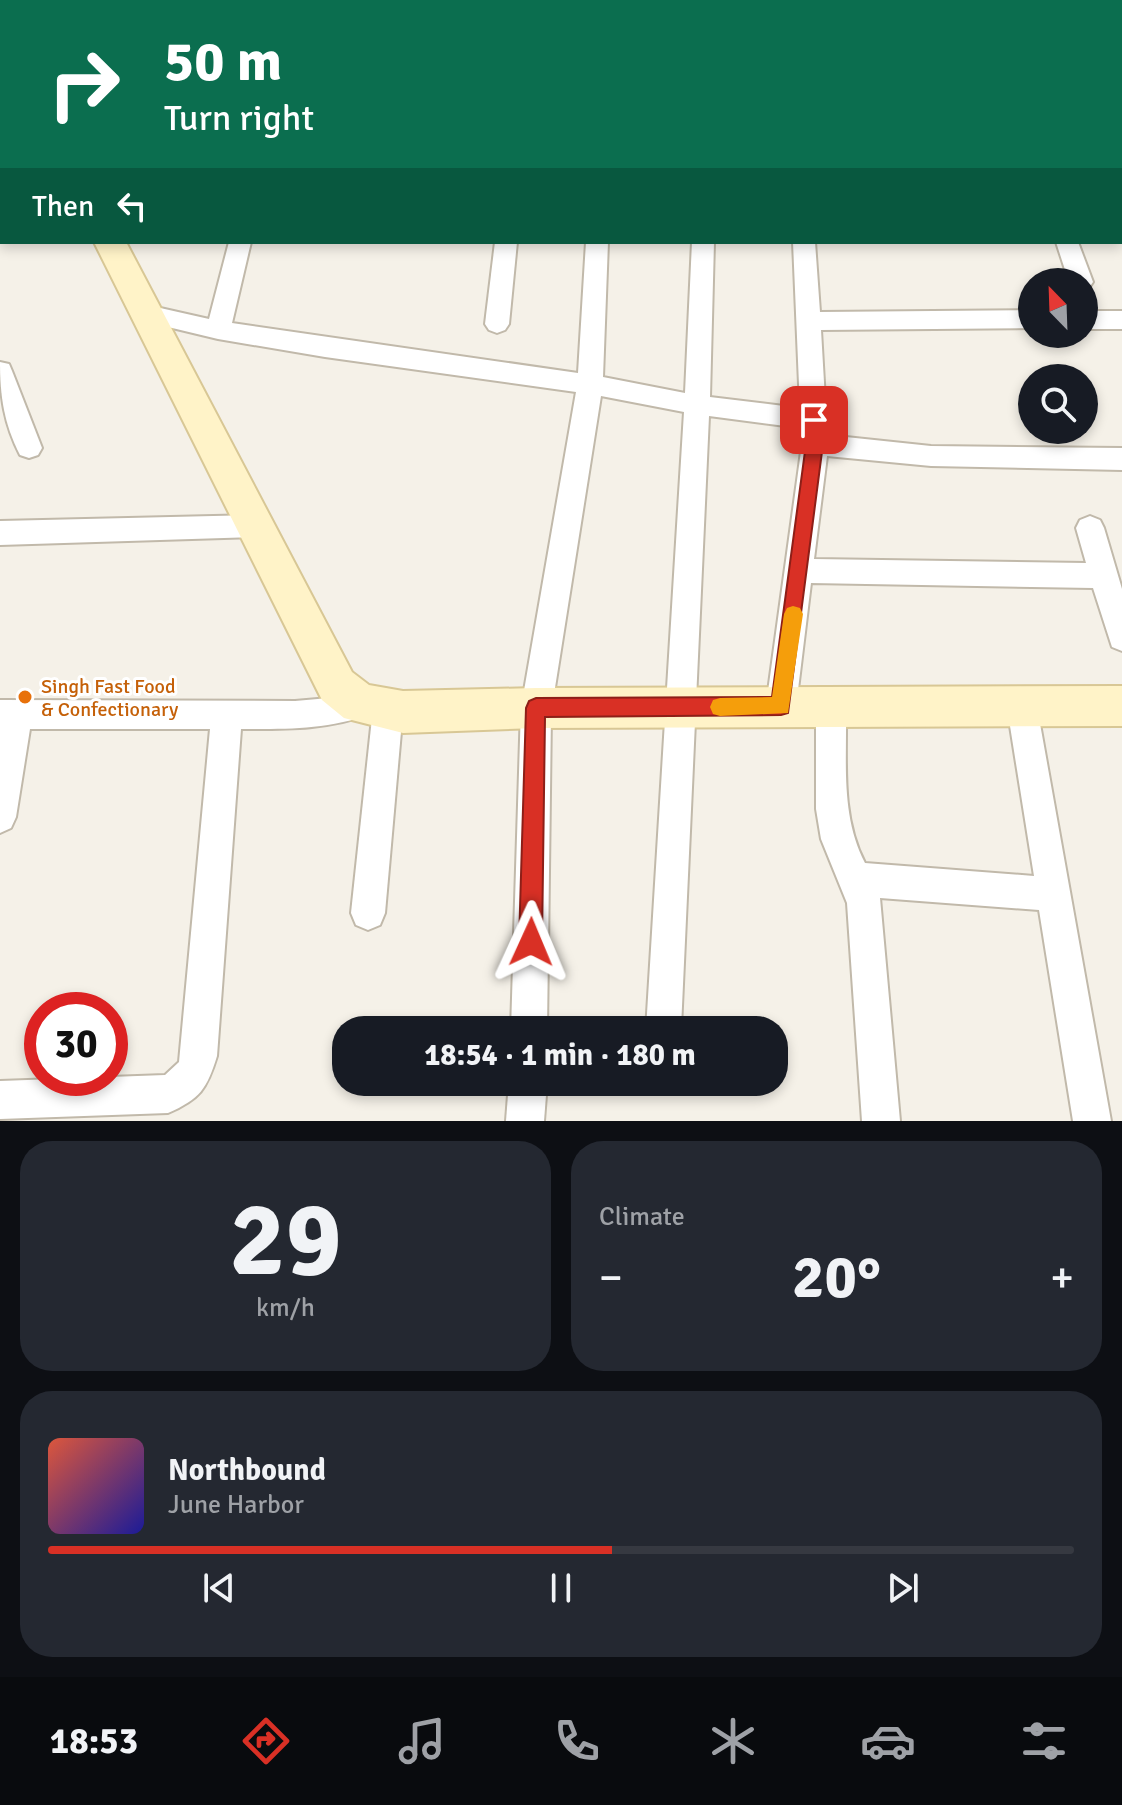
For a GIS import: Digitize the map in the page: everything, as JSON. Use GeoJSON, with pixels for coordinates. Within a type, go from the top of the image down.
{"type":"FeatureCollection","features":[{"type":"Feature","properties":{"kind":"street"},"geometry":{"type":"LineString","coordinates":[[111,244],[337,686],[373,707]]}},
{"type":"Feature","properties":{"kind":"street"},"geometry":{"type":"LineString","coordinates":[[218,330],[240,244]]}},
{"type":"Feature","properties":{"kind":"street"},"geometry":{"type":"LineString","coordinates":[[497,324],[506,244]]}},
{"type":"Feature","properties":{"kind":"street"},"geometry":{"type":"LineString","coordinates":[[529,1016],[536,708],[590,384],[597,244]]}},
{"type":"Feature","properties":{"kind":"street"},"geometry":{"type":"LineString","coordinates":[[664,1016],[703,244]]}},
{"type":"Feature","properties":{"kind":"street"},"geometry":{"type":"LineString","coordinates":[[781,706],[814,432],[804,244]]}},
{"type":"Feature","properties":{"kind":"street"},"geometry":{"type":"LineString","coordinates":[[1068,244],[1076,268]]}},
{"type":"Feature","properties":{"kind":"street"},"geometry":{"type":"LineString","coordinates":[[147,314],[218,330],[590,384],[814,432],[945,456],[1122,459]]}},
{"type":"Feature","properties":{"kind":"street"},"geometry":{"type":"LineString","coordinates":[[808,321],[1018,319]]}},
{"type":"Feature","properties":{"kind":"street"},"geometry":{"type":"LineString","coordinates":[[1098,320],[1122,320]]}},
{"type":"Feature","properties":{"kind":"street"},"geometry":{"type":"LineString","coordinates":[[0,371],[29,448]]}},
{"type":"Feature","properties":{"kind":"street"},"geometry":{"type":"LineString","coordinates":[[0,533],[256,526]]}},
{"type":"Feature","properties":{"kind":"street"},"geometry":{"type":"LineString","coordinates":[[1090,528],[1122,638]]}},
{"type":"Feature","properties":{"kind":"street"},"geometry":{"type":"LineString","coordinates":[[799,571],[1104,576]]}},
{"type":"Feature","properties":{"kind":"street"},"geometry":{"type":"LineString","coordinates":[[0,817],[8,714],[295,715],[373,707],[403,712],[536,708],[1122,706]]}},
{"type":"Feature","properties":{"kind":"street"},"geometry":{"type":"LineString","coordinates":[[368,913],[373,707]]}},
{"type":"Feature","properties":{"kind":"street"},"geometry":{"type":"LineString","coordinates":[[831,707],[833,817],[836,838],[857,879],[866,915],[881,1121]]}},
{"type":"Feature","properties":{"kind":"street"},"geometry":{"type":"LineString","coordinates":[[1022,707],[1092,1121]]}},
{"type":"Feature","properties":{"kind":"street"},"geometry":{"type":"LineString","coordinates":[[0,1100],[168,1094],[184,1088],[193,1075],[199,1056],[227,714]]}},
{"type":"Feature","properties":{"kind":"street"},"geometry":{"type":"LineString","coordinates":[[857,879],[1053,894]]}},
{"type":"Feature","properties":{"kind":"street"},"geometry":{"type":"LineString","coordinates":[[525,1121],[527,1096]]}},
{"type":"Feature","properties":{"kind":"slow traffic"},"geometry":{"type":"LineString","coordinates":[[720,707],[781,706],[793,614]]}},
{"type":"Feature","properties":{"kind":"place","name":"Singh Fast Food & Confectionary"},"geometry":{"type":"Point","coordinates":[25,697]}},
{"type":"Feature","properties":{"kind":"route"},"geometry":{"type":"LineString","coordinates":[[531,942],[536,708],[781,706],[815,444],[814,420]]}}]}
